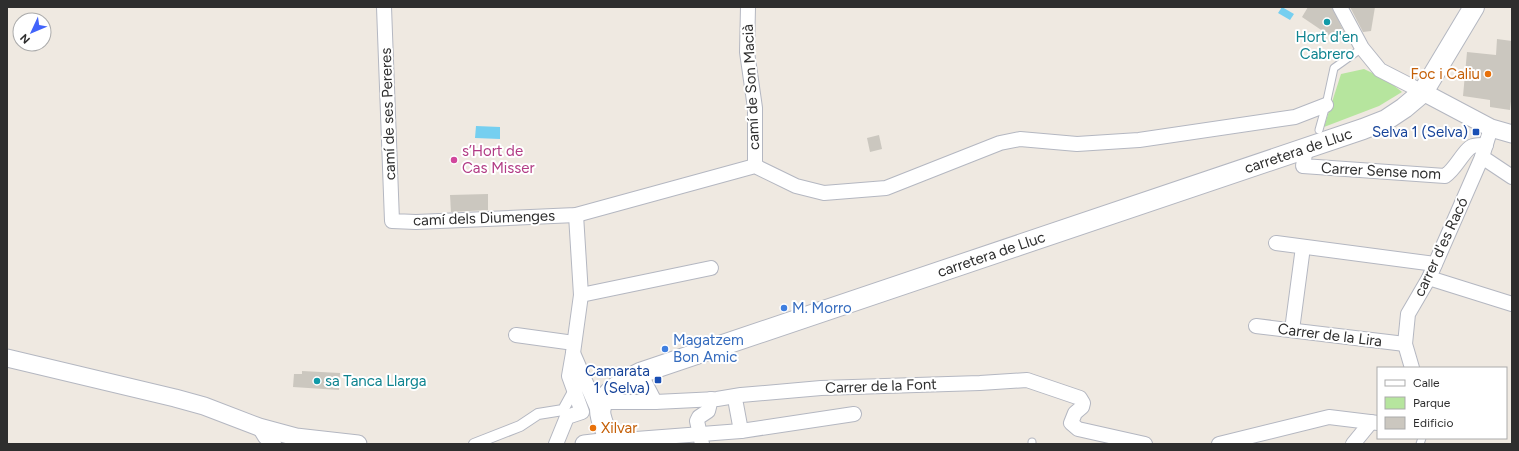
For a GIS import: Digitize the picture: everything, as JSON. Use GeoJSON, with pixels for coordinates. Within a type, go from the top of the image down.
{"type":"FeatureCollection","features":[{"type":"Feature","properties":{"kind":"main road","name":"carretera de Lluc"},"geometry":{"type":"LineString","coordinates":[[602,409],[614,388],[640,373],[1386,120],[1404,108],[1423,92],[1474,7]]}},
{"type":"Feature","properties":{"kind":"main road"},"geometry":{"type":"LineString","coordinates":[[602,409],[610,442]]}},
{"type":"Feature","properties":{"kind":"street","name":"camí de ses Pereres"},"geometry":{"type":"LineString","coordinates":[[384,7],[392,221]]}},
{"type":"Feature","properties":{"kind":"street","name":"camí de Son Macià"},"geometry":{"type":"LineString","coordinates":[[748,7],[747,52],[755,108],[755,166]]}},
{"type":"Feature","properties":{"kind":"street"},"geometry":{"type":"LineString","coordinates":[[1340,7],[1362,48],[1380,70],[1491,128],[1512,134]]}},
{"type":"Feature","properties":{"kind":"street"},"geometry":{"type":"LineString","coordinates":[[755,166],[796,186],[824,193],[886,188],[1000,143],[1020,139],[1076,144],[1139,140],[1294,117],[1326,105]]}},
{"type":"Feature","properties":{"kind":"street","name":"carrer d'es Racó"},"geometry":{"type":"LineString","coordinates":[[1412,367],[1405,344],[1408,314],[1429,278],[1484,151],[1491,128]]}},
{"type":"Feature","properties":{"kind":"street","name":"Carrer Sense nom"},"geometry":{"type":"LineString","coordinates":[[1306,148],[1303,166],[1445,176],[1452,172],[1467,150],[1473,146],[1484,151]]}},
{"type":"Feature","properties":{"kind":"street"},"geometry":{"type":"LineString","coordinates":[[1484,151],[1512,177]]}},
{"type":"Feature","properties":{"kind":"street","name":"camí dels Diumenges"},"geometry":{"type":"LineString","coordinates":[[392,221],[416,222],[576,215],[755,166]]}},
{"type":"Feature","properties":{"kind":"street"},"geometry":{"type":"LineString","coordinates":[[556,444],[567,417],[582,412],[569,376],[581,295],[576,215]]}},
{"type":"Feature","properties":{"kind":"street"},"geometry":{"type":"LineString","coordinates":[[1276,244],[1435,264]]}},
{"type":"Feature","properties":{"kind":"street"},"geometry":{"type":"LineString","coordinates":[[1292,330],[1303,248]]}},
{"type":"Feature","properties":{"kind":"street"},"geometry":{"type":"LineString","coordinates":[[581,295],[711,268]]}},
{"type":"Feature","properties":{"kind":"street"},"geometry":{"type":"LineString","coordinates":[[1429,278],[1512,304]]}},
{"type":"Feature","properties":{"kind":"street","name":"Carrer de la Lira"},"geometry":{"type":"LineString","coordinates":[[1256,326],[1405,344]]}},
{"type":"Feature","properties":{"kind":"street"},"geometry":{"type":"LineString","coordinates":[[516,335],[574,348]]}},
{"type":"Feature","properties":{"kind":"street"},"geometry":{"type":"LineString","coordinates":[[574,348],[602,409]]}},
{"type":"Feature","properties":{"kind":"street"},"geometry":{"type":"LineString","coordinates":[[7,358],[175,398],[204,406],[259,427],[296,437],[358,444]]}},
{"type":"Feature","properties":{"kind":"street"},"geometry":{"type":"LineString","coordinates":[[640,373],[655,402]]}},
{"type":"Feature","properties":{"kind":"street","name":"Carrer de la Font"},"geometry":{"type":"LineString","coordinates":[[602,409],[655,402],[711,399],[821,388],[980,383],[1026,380],[1080,398],[1083,403],[1082,407],[1075,414],[1071,423],[1078,429],[1101,439]]}},
{"type":"Feature","properties":{"kind":"street"},"geometry":{"type":"LineString","coordinates":[[474,444],[520,426],[538,414],[563,410],[574,390]]}},
{"type":"Feature","properties":{"kind":"street"},"geometry":{"type":"LineString","coordinates":[[701,439],[697,421],[699,417],[708,411],[711,399]]}},
{"type":"Feature","properties":{"kind":"street"},"geometry":{"type":"LineString","coordinates":[[736,404],[740,431]]}},
{"type":"Feature","properties":{"kind":"street"},"geometry":{"type":"LineString","coordinates":[[584,444],[701,439],[740,431],[854,414]]}},
{"type":"Feature","properties":{"kind":"street"},"geometry":{"type":"LineString","coordinates":[[1226,443],[1329,417],[1374,422]]}},
{"type":"Feature","properties":{"kind":"street"},"geometry":{"type":"LineString","coordinates":[[1353,444],[1374,422]]}},
{"type":"Feature","properties":{"kind":"street"},"geometry":{"type":"LineString","coordinates":[[259,427],[265,437],[274,444]]}},
{"type":"Feature","properties":{"kind":"street"},"geometry":{"type":"LineString","coordinates":[[1101,439],[1145,444]]}},
{"type":"Feature","properties":{"kind":"lane"},"geometry":{"type":"LineString","coordinates":[[1319,130],[1334,68],[1362,48]]}},
{"type":"Feature","properties":{"kind":"green space"},"geometry":{"type":"Polygon","coordinates":[[[1364,69],[1387,80],[1402,92],[1379,106],[1324,127],[1341,74],[1364,69]]]}},
{"type":"Feature","properties":{"kind":"water"},"geometry":{"type":"Polygon","coordinates":[[[1282,7],[1294,14],[1290,20],[1278,13],[1282,7]]]}},
{"type":"Feature","properties":{"kind":"water"},"geometry":{"type":"Polygon","coordinates":[[[476,126],[500,127],[500,139],[475,138],[476,126]]]}},
{"type":"Feature","properties":{"kind":"building","name":"Hort d'en Cabrero"},"geometry":{"type":"Polygon","coordinates":[[[1308,7],[1332,7],[1344,32],[1339,42],[1302,17],[1308,7]]]}},
{"type":"Feature","properties":{"kind":"building"},"geometry":{"type":"Polygon","coordinates":[[[1350,7],[1375,7],[1371,31],[1363,32],[1350,7]]]}},
{"type":"Feature","properties":{"kind":"building","name":"Foc i Caliu"},"geometry":{"type":"Polygon","coordinates":[[[1497,39],[1512,41],[1512,93],[1510,110],[1490,107],[1490,100],[1463,96],[1467,52],[1496,55],[1497,39]]]}},
{"type":"Feature","properties":{"kind":"building"},"geometry":{"type":"Polygon","coordinates":[[[879,135],[882,149],[870,152],[867,138],[879,135]]]}},
{"type":"Feature","properties":{"kind":"building"},"geometry":{"type":"Polygon","coordinates":[[[488,194],[488,210],[451,212],[450,195],[488,194]]]}},
{"type":"Feature","properties":{"kind":"building","name":"sa Tanca Llarga"},"geometry":{"type":"Polygon","coordinates":[[[302,371],[340,373],[339,390],[293,387],[294,374],[302,374],[302,371]]]}},
{"type":"Feature","properties":{"kind":"place","name":"Hort d'en Cabrero"},"geometry":{"type":"Point","coordinates":[1327,22]}},
{"type":"Feature","properties":{"kind":"place","name":"Foc i Caliu"},"geometry":{"type":"Point","coordinates":[1488,74]}},
{"type":"Feature","properties":{"kind":"place","name":"Selva 1 (Selva)"},"geometry":{"type":"Point","coordinates":[1476,132]}},
{"type":"Feature","properties":{"kind":"place","name":"s’Hort de Cas Misser"},"geometry":{"type":"Point","coordinates":[454,160]}},
{"type":"Feature","properties":{"kind":"place","name":"M. Morro"},"geometry":{"type":"Point","coordinates":[784,308]}},
{"type":"Feature","properties":{"kind":"place","name":"Magatzem Bon Amic"},"geometry":{"type":"Point","coordinates":[665,349]}},
{"type":"Feature","properties":{"kind":"place","name":"Camarata 1 (Selva)"},"geometry":{"type":"Point","coordinates":[658,380]}},
{"type":"Feature","properties":{"kind":"place","name":"sa Tanca Llarga"},"geometry":{"type":"Point","coordinates":[317,381]}},
{"type":"Feature","properties":{"kind":"place","name":"Xilvar"},"geometry":{"type":"Point","coordinates":[593,428]}}]}
